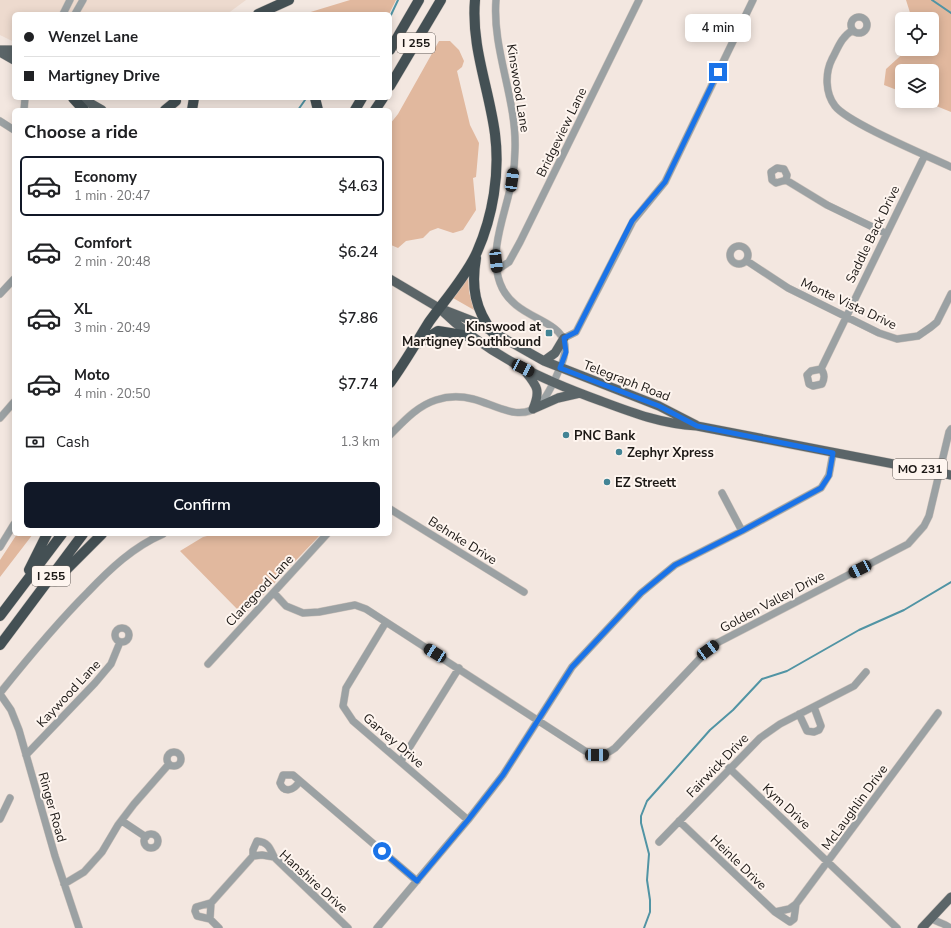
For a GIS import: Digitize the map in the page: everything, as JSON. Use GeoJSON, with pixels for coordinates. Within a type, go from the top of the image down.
{"type":"FeatureCollection","features":[{"type":"Feature","properties":{"kind":"highway"},"geometry":{"type":"LineString","coordinates":[[262,12],[289,0]]}},
{"type":"Feature","properties":{"kind":"highway","name":"I 255"},"geometry":{"type":"LineString","coordinates":[[392,47],[419,0]]}},
{"type":"Feature","properties":{"kind":"highway","name":"I 255"},"geometry":{"type":"LineString","coordinates":[[392,83],[441,0]]}},
{"type":"Feature","properties":{"kind":"highway"},"geometry":{"type":"LineString","coordinates":[[475,0],[475,42],[495,133],[497,161],[493,198],[477,253],[473,279],[475,296],[485,322],[493,333]]}},
{"type":"Feature","properties":{"kind":"highway"},"geometry":{"type":"LineString","coordinates":[[392,380],[477,253]]}},
{"type":"Feature","properties":{"kind":"highway"},"geometry":{"type":"LineString","coordinates":[[416,345],[438,332],[469,336]]}},
{"type":"Feature","properties":{"kind":"highway"},"geometry":{"type":"LineString","coordinates":[[21,588],[46,536]]}},
{"type":"Feature","properties":{"kind":"highway","name":"I 255"},"geometry":{"type":"LineString","coordinates":[[0,616],[60,536]]}},
{"type":"Feature","properties":{"kind":"highway","name":"I 255"},"geometry":{"type":"LineString","coordinates":[[0,645],[82,536]]}},
{"type":"Feature","properties":{"kind":"highway"},"geometry":{"type":"LineString","coordinates":[[20,619],[75,559],[100,536]]}},
{"type":"Feature","properties":{"kind":"main road"},"geometry":{"type":"LineString","coordinates":[[0,51],[12,50]]}},
{"type":"Feature","properties":{"kind":"main road"},"geometry":{"type":"LineString","coordinates":[[0,51],[12,59]]}},
{"type":"Feature","properties":{"kind":"main road"},"geometry":{"type":"LineString","coordinates":[[84,100],[98,108]]}},
{"type":"Feature","properties":{"kind":"main road","name":"Telegraph Road"},"geometry":{"type":"LineString","coordinates":[[392,280],[439,308],[475,322],[560,368],[659,406],[697,426]]}},
{"type":"Feature","properties":{"kind":"main road","name":"Telegraph Road"},"geometry":{"type":"LineString","coordinates":[[439,308],[469,336],[523,368],[580,394],[654,420],[697,426],[951,475]]}},
{"type":"Feature","properties":{"kind":"main road"},"geometry":{"type":"LineString","coordinates":[[544,360],[555,352],[564,338]]}},
{"type":"Feature","properties":{"kind":"main road"},"geometry":{"type":"LineString","coordinates":[[523,368],[538,388],[537,401],[533,409]]}},
{"type":"Feature","properties":{"kind":"main road"},"geometry":{"type":"LineString","coordinates":[[533,409],[558,398],[580,394]]}},
{"type":"Feature","properties":{"kind":"main road"},"geometry":{"type":"LineString","coordinates":[[922,928],[934,922],[951,896]]}},
{"type":"Feature","properties":{"kind":"street"},"geometry":{"type":"LineString","coordinates":[[64,12],[70,0]]}},
{"type":"Feature","properties":{"kind":"street"},"geometry":{"type":"LineString","coordinates":[[77,12],[83,0]]}},
{"type":"Feature","properties":{"kind":"street","name":"Kinswood Lane"},"geometry":{"type":"LineString","coordinates":[[496,0],[497,24],[513,116],[515,148],[512,180],[498,243],[497,270],[504,291],[514,304],[532,317],[558,330],[564,338]]}},
{"type":"Feature","properties":{"kind":"street","name":"Bridgeview Lane"},"geometry":{"type":"LineString","coordinates":[[497,270],[509,262],[520,242],[639,0]]}},
{"type":"Feature","properties":{"kind":"street"},"geometry":{"type":"LineString","coordinates":[[392,433],[417,410],[427,404],[447,398],[474,399],[516,413],[524,413],[533,409],[542,401],[560,368],[566,352],[564,338],[576,332],[632,221],[665,182],[753,0]]}},
{"type":"Feature","properties":{"kind":"street"},"geometry":{"type":"LineString","coordinates":[[853,30],[844,36],[829,64],[827,87],[831,101],[842,112],[859,123],[951,167]]}},
{"type":"Feature","properties":{"kind":"street"},"geometry":{"type":"LineString","coordinates":[[0,121],[12,129]]}},
{"type":"Feature","properties":{"kind":"street","name":"Saddle Back Drive"},"geometry":{"type":"LineString","coordinates":[[820,369],[925,155]]}},
{"type":"Feature","properties":{"kind":"street"},"geometry":{"type":"LineString","coordinates":[[786,180],[827,206],[885,234]]}},
{"type":"Feature","properties":{"kind":"street","name":"Monte Vista Drive"},"geometry":{"type":"LineString","coordinates":[[747,261],[788,288],[879,333],[897,339],[910,338],[925,332],[936,322],[951,294]]}},
{"type":"Feature","properties":{"kind":"street"},"geometry":{"type":"LineString","coordinates":[[0,294],[12,281]]}},
{"type":"Feature","properties":{"kind":"street"},"geometry":{"type":"LineString","coordinates":[[0,418],[12,404]]}},
{"type":"Feature","properties":{"kind":"street","name":"Golden Valley Drive"},"geometry":{"type":"LineString","coordinates":[[274,593],[286,606],[297,611],[320,612],[355,605],[366,609],[585,751],[597,755],[606,755],[615,748],[708,650],[717,643],[908,544],[924,526],[929,516],[951,429]]}},
{"type":"Feature","properties":{"kind":"street"},"geometry":{"type":"LineString","coordinates":[[377,928],[468,820],[503,775],[572,667],[641,593],[675,565],[821,488],[829,476],[833,453]]}},
{"type":"Feature","properties":{"kind":"street"},"geometry":{"type":"LineString","coordinates":[[722,493],[742,531]]}},
{"type":"Feature","properties":{"kind":"street","name":"Behnke Drive"},"geometry":{"type":"LineString","coordinates":[[392,510],[524,592]]}},
{"type":"Feature","properties":{"kind":"street"},"geometry":{"type":"LineString","coordinates":[[0,547],[12,527]]}},
{"type":"Feature","properties":{"kind":"street"},"geometry":{"type":"LineString","coordinates":[[0,693],[37,646],[99,581],[122,559],[158,536]]}},
{"type":"Feature","properties":{"kind":"street","name":"Claregood Lane"},"geometry":{"type":"LineString","coordinates":[[208,664],[242,624],[274,593],[325,536]]}},
{"type":"Feature","properties":{"kind":"street","name":"Garvey Drive"},"geometry":{"type":"LineString","coordinates":[[386,622],[346,688],[343,706],[353,721],[468,820]]}},
{"type":"Feature","properties":{"kind":"street","name":"Kaywood Lane"},"geometry":{"type":"LineString","coordinates":[[26,755],[95,683],[111,664],[120,642]]}},
{"type":"Feature","properties":{"kind":"street"},"geometry":{"type":"LineString","coordinates":[[401,761],[459,668]]}},
{"type":"Feature","properties":{"kind":"street","name":"Fairwick Drive"},"geometry":{"type":"LineString","coordinates":[[659,842],[729,768],[760,738],[799,714],[854,686],[866,672]]}},
{"type":"Feature","properties":{"kind":"street","name":"Ringer Road"},"geometry":{"type":"LineString","coordinates":[[0,693],[11,710],[26,755],[64,884],[79,928]]}},
{"type":"Feature","properties":{"kind":"street"},"geometry":{"type":"LineString","coordinates":[[799,714],[807,731],[814,732],[819,730],[821,726],[814,707]]}},
{"type":"Feature","properties":{"kind":"street","name":"McLaughlin Drive"},"geometry":{"type":"LineString","coordinates":[[775,912],[785,910],[796,904],[938,713]]}},
{"type":"Feature","properties":{"kind":"street"},"geometry":{"type":"LineString","coordinates":[[64,884],[84,872],[102,852],[134,804],[169,764]]}},
{"type":"Feature","properties":{"kind":"street","name":"Kym Drive"},"geometry":{"type":"LineString","coordinates":[[729,768],[897,928]]}},
{"type":"Feature","properties":{"kind":"street"},"geometry":{"type":"LineString","coordinates":[[299,782],[417,881]]}},
{"type":"Feature","properties":{"kind":"street"},"geometry":{"type":"LineString","coordinates":[[0,819],[10,798]]}},
{"type":"Feature","properties":{"kind":"street"},"geometry":{"type":"LineString","coordinates":[[122,821],[146,837]]}},
{"type":"Feature","properties":{"kind":"street","name":"Heinle Drive"},"geometry":{"type":"LineString","coordinates":[[679,821],[775,912],[790,922],[794,919],[796,904]]}},
{"type":"Feature","properties":{"kind":"street"},"geometry":{"type":"LineString","coordinates":[[219,928],[210,919],[196,916],[196,907],[210,903],[253,856],[257,841],[265,842],[269,845],[274,857]]}},
{"type":"Feature","properties":{"kind":"street","name":"Hanshire Drive"},"geometry":{"type":"LineString","coordinates":[[253,856],[262,855],[274,857],[348,928]]}},
{"type":"Feature","properties":{"kind":"street"},"geometry":{"type":"LineString","coordinates":[[210,903],[210,919]]}},
{"type":"Feature","properties":{"kind":"street"},"geometry":{"type":"LineString","coordinates":[[934,922],[944,923],[950,928]]}},
{"type":"Feature","properties":{"kind":"shaded area"},"geometry":{"type":"Polygon","coordinates":[[[0,0],[246,0],[230,12],[12,12],[12,41],[0,35],[0,0]]]}},
{"type":"Feature","properties":{"kind":"shaded area"},"geometry":{"type":"Polygon","coordinates":[[[350,0],[396,0],[390,12],[311,12],[350,0]]]}},
{"type":"Feature","properties":{"kind":"shaded area"},"geometry":{"type":"Polygon","coordinates":[[[906,0],[951,0],[951,112],[939,107],[939,64],[895,64],[895,89],[884,85],[886,69],[900,56],[939,56],[939,12],[910,12],[906,0]]]}},
{"type":"Feature","properties":{"kind":"shaded area"},"geometry":{"type":"Polygon","coordinates":[[[439,41],[450,41],[459,50],[464,61],[462,67],[457,71],[470,125],[479,143],[476,177],[473,178],[476,210],[463,230],[453,233],[438,228],[430,231],[423,238],[406,241],[398,248],[392,245],[392,122],[398,114],[439,41]]]}},
{"type":"Feature","properties":{"kind":"shaded area"},"geometry":{"type":"Polygon","coordinates":[[[468,276],[469,292],[474,310],[453,298],[468,276]]]}},
{"type":"Feature","properties":{"kind":"shaded area"},"geometry":{"type":"Polygon","coordinates":[[[16,536],[31,536],[0,577],[0,560],[16,536]]]}},
{"type":"Feature","properties":{"kind":"shaded area"},"geometry":{"type":"Polygon","coordinates":[[[319,536],[242,617],[236,612],[238,610],[180,551],[203,537],[319,536]]]}},
{"type":"Feature","properties":{"kind":"waterway"},"geometry":{"type":"LineString","coordinates":[[392,13],[398,0]]}},
{"type":"Feature","properties":{"kind":"waterway"},"geometry":{"type":"LineString","coordinates":[[932,0],[951,13]]}},
{"type":"Feature","properties":{"kind":"waterway"},"geometry":{"type":"LineString","coordinates":[[299,108],[305,100]]}},
{"type":"Feature","properties":{"kind":"waterway"},"geometry":{"type":"LineString","coordinates":[[644,928],[650,912],[647,880],[649,854],[641,823],[641,816],[647,801],[710,730],[733,710],[762,679],[787,671],[859,630],[904,610],[951,582]]}},
{"type":"Feature","properties":{"kind":"place","name":"Kinswood at Martigney Southbound"},"geometry":{"type":"Point","coordinates":[549,333]}},
{"type":"Feature","properties":{"kind":"place","name":"PNC Bank"},"geometry":{"type":"Point","coordinates":[566,435]}},
{"type":"Feature","properties":{"kind":"place","name":"Zephyr Xpress"},"geometry":{"type":"Point","coordinates":[619,452]}},
{"type":"Feature","properties":{"kind":"place","name":"EZ Streett"},"geometry":{"type":"Point","coordinates":[607,482]}},
{"type":"Feature","properties":{"kind":"route"},"geometry":{"type":"LineString","coordinates":[[382,851],[417,881],[503,775],[572,667],[641,593],[675,565],[714,546],[821,488],[829,476],[833,453],[697,426],[671,411],[560,368],[566,352],[564,338],[576,332],[632,221],[665,182],[718,72]]}}]}
